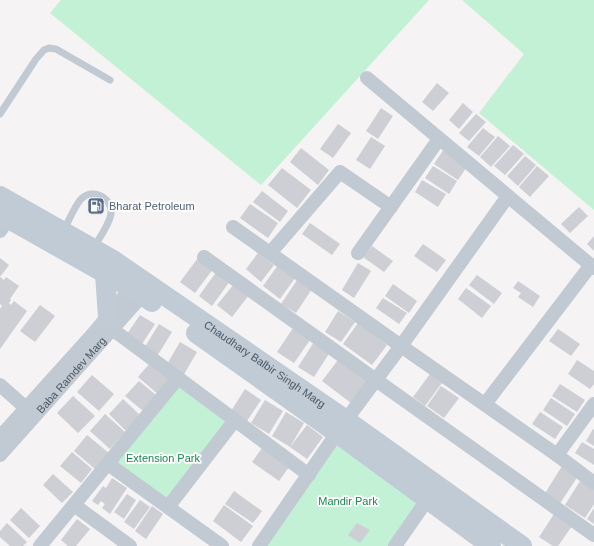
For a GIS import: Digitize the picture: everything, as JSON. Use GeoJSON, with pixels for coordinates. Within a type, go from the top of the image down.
{"type":"FeatureCollection","features":[{"type":"Feature","properties":{"kind":"street"},"geometry":{"type":"LineString","coordinates":[[367,78],[592,267],[485,404]]}},
{"type":"Feature","properties":{"kind":"street"},"geometry":{"type":"LineString","coordinates":[[358,253],[440,139]]}},
{"type":"Feature","properties":{"kind":"street"},"geometry":{"type":"LineString","coordinates":[[270,253],[340,172],[391,207]]}},
{"type":"Feature","properties":{"kind":"street","name":"Chaudhary Balbir Singh Marg"},"geometry":{"type":"LineString","coordinates":[[0,196],[114,260],[141,286],[342,427],[522,546]]}},
{"type":"Feature","properties":{"kind":"street"},"geometry":{"type":"LineString","coordinates":[[259,546],[342,427],[508,196]]}},
{"type":"Feature","properties":{"kind":"street","name":"Chaudhary Balbir Singh Marg"},"geometry":{"type":"LineString","coordinates":[[3,221],[105,274],[141,286]]}},
{"type":"Feature","properties":{"kind":"street"},"geometry":{"type":"LineString","coordinates":[[233,227],[557,455],[594,483]]}},
{"type":"Feature","properties":{"kind":"street"},"geometry":{"type":"LineString","coordinates":[[204,256],[594,535]]}},
{"type":"Feature","properties":{"kind":"street"},"geometry":{"type":"LineString","coordinates":[[105,274],[110,323],[178,378],[309,475]]}},
{"type":"Feature","properties":{"kind":"street","name":"Baba Ramdev Marg"},"geometry":{"type":"LineString","coordinates":[[0,455],[141,286]]}},
{"type":"Feature","properties":{"kind":"street","name":"Baba Ramdev Marg"},"geometry":{"type":"LineString","coordinates":[[0,437],[26,408],[110,323]]}},
{"type":"Feature","properties":{"kind":"street"},"geometry":{"type":"LineString","coordinates":[[40,546],[178,378]]}},
{"type":"Feature","properties":{"kind":"street"},"geometry":{"type":"LineString","coordinates":[[0,385],[26,408]]}},
{"type":"Feature","properties":{"kind":"street"},"geometry":{"type":"LineString","coordinates":[[557,455],[594,404]]}},
{"type":"Feature","properties":{"kind":"street"},"geometry":{"type":"LineString","coordinates":[[168,507],[235,420]]}},
{"type":"Feature","properties":{"kind":"street","name":"Chaudhary Balbir Singh Marg"},"geometry":{"type":"LineString","coordinates":[[342,427],[427,500],[491,546]]}},
{"type":"Feature","properties":{"kind":"street"},"geometry":{"type":"LineString","coordinates":[[108,464],[168,507],[206,541],[222,546]]}},
{"type":"Feature","properties":{"kind":"street"},"geometry":{"type":"LineString","coordinates":[[401,544],[427,500]]}},
{"type":"Feature","properties":{"kind":"street"},"geometry":{"type":"LineString","coordinates":[[74,505],[130,546]]}},
{"type":"Feature","properties":{"kind":"lane"},"geometry":{"type":"LineString","coordinates":[[0,114],[36,59],[44,50],[49,48],[56,50],[110,80]]}},
{"type":"Feature","properties":{"kind":"lane"},"geometry":{"type":"LineString","coordinates":[[63,232],[80,200],[93,194],[105,198],[111,208],[111,215],[94,248]]}},
{"type":"Feature","properties":{"kind":"green space"},"geometry":{"type":"Polygon","coordinates":[[[61,0],[429,0],[261,185],[50,13],[61,0]]]}},
{"type":"Feature","properties":{"kind":"green space"},"geometry":{"type":"Polygon","coordinates":[[[462,0],[594,0],[594,210],[479,113],[524,54],[462,0]]]}},
{"type":"Feature","properties":{"kind":"green space","name":"Extension Park"},"geometry":{"type":"Polygon","coordinates":[[[178,384],[235,420],[168,507],[115,463],[178,384]]]}},
{"type":"Feature","properties":{"kind":"green space","name":"Mandir Park"},"geometry":{"type":"Polygon","coordinates":[[[337,438],[422,501],[389,546],[266,546],[337,438]]]}},
{"type":"Feature","properties":{"kind":"building"},"geometry":{"type":"Polygon","coordinates":[[[437,83],[449,93],[433,111],[422,102],[437,83]]]}},
{"type":"Feature","properties":{"kind":"building"},"geometry":{"type":"Polygon","coordinates":[[[463,103],[473,112],[459,129],[449,120],[463,103]]]}},
{"type":"Feature","properties":{"kind":"building"},"geometry":{"type":"Polygon","coordinates":[[[381,108],[393,116],[378,139],[366,131],[381,108]]]}},
{"type":"Feature","properties":{"kind":"building"},"geometry":{"type":"Polygon","coordinates":[[[476,114],[486,122],[469,141],[459,133],[476,114]]]}},
{"type":"Feature","properties":{"kind":"building"},"geometry":{"type":"Polygon","coordinates":[[[338,124],[351,133],[333,158],[320,149],[338,124]]]}},
{"type":"Feature","properties":{"kind":"building"},"geometry":{"type":"Polygon","coordinates":[[[483,128],[495,137],[479,156],[467,147],[483,128]]]}},
{"type":"Feature","properties":{"kind":"building"},"geometry":{"type":"Polygon","coordinates":[[[498,136],[510,146],[491,167],[480,157],[498,136]]]}},
{"type":"Feature","properties":{"kind":"building"},"geometry":{"type":"Polygon","coordinates":[[[371,137],[385,146],[370,169],[356,160],[371,137]]]}},
{"type":"Feature","properties":{"kind":"building"},"geometry":{"type":"Polygon","coordinates":[[[513,145],[524,154],[505,175],[494,166],[513,145]]]}},
{"type":"Feature","properties":{"kind":"building"},"geometry":{"type":"Polygon","coordinates":[[[301,148],[329,170],[318,185],[290,162],[301,148]]]}},
{"type":"Feature","properties":{"kind":"building"},"geometry":{"type":"Polygon","coordinates":[[[444,149],[468,165],[458,180],[434,164],[444,149]]]}},
{"type":"Feature","properties":{"kind":"building"},"geometry":{"type":"Polygon","coordinates":[[[525,156],[536,165],[518,186],[507,176],[525,156]]]}},
{"type":"Feature","properties":{"kind":"building"},"geometry":{"type":"Polygon","coordinates":[[[433,166],[457,181],[449,194],[425,178],[433,166]]]}},
{"type":"Feature","properties":{"kind":"building"},"geometry":{"type":"Polygon","coordinates":[[[537,166],[549,176],[530,197],[519,187],[537,166]]]}},
{"type":"Feature","properties":{"kind":"building"},"geometry":{"type":"Polygon","coordinates":[[[282,168],[311,190],[297,208],[268,185],[282,168]]]}},
{"type":"Feature","properties":{"kind":"building"},"geometry":{"type":"Polygon","coordinates":[[[422,180],[446,194],[438,207],[415,192],[422,180]]]}},
{"type":"Feature","properties":{"kind":"building"},"geometry":{"type":"Polygon","coordinates":[[[262,191],[288,211],[280,222],[253,202],[262,191]]]}},
{"type":"Feature","properties":{"kind":"building"},"geometry":{"type":"Polygon","coordinates":[[[250,204],[278,223],[268,238],[240,218],[250,204]]]}},
{"type":"Feature","properties":{"kind":"building"},"geometry":{"type":"Polygon","coordinates":[[[579,207],[588,216],[570,233],[561,224],[579,207]]]}},
{"type":"Feature","properties":{"kind":"building"},"geometry":{"type":"Polygon","coordinates":[[[310,223],[340,244],[332,255],[302,234],[310,223]]]}},
{"type":"Feature","properties":{"kind":"building"},"geometry":{"type":"Polygon","coordinates":[[[594,236],[594,251],[587,244],[594,236]]]}},
{"type":"Feature","properties":{"kind":"building"},"geometry":{"type":"Polygon","coordinates":[[[423,244],[446,260],[437,272],[414,256],[423,244]]]}},
{"type":"Feature","properties":{"kind":"building"},"geometry":{"type":"Polygon","coordinates":[[[372,246],[393,261],[384,272],[363,257],[372,246]]]}},
{"type":"Feature","properties":{"kind":"building"},"geometry":{"type":"Polygon","coordinates":[[[258,253],[274,265],[261,282],[246,269],[258,253]]]}},
{"type":"Feature","properties":{"kind":"building"},"geometry":{"type":"Polygon","coordinates":[[[0,258],[9,265],[0,277],[0,258]]]}},
{"type":"Feature","properties":{"kind":"building"},"geometry":{"type":"Polygon","coordinates":[[[198,258],[213,269],[195,293],[180,282],[198,258]]]}},
{"type":"Feature","properties":{"kind":"building"},"geometry":{"type":"Polygon","coordinates":[[[358,263],[371,271],[354,298],[342,290],[358,263]]]}},
{"type":"Feature","properties":{"kind":"building"},"geometry":{"type":"Polygon","coordinates":[[[278,265],[295,278],[280,299],[263,286],[278,265]]]}},
{"type":"Feature","properties":{"kind":"building"},"geometry":{"type":"Polygon","coordinates":[[[217,271],[230,281],[212,306],[199,296],[217,271]]]}},
{"type":"Feature","properties":{"kind":"building"},"geometry":{"type":"Polygon","coordinates":[[[477,275],[502,293],[494,304],[469,285],[477,275]]]}},
{"type":"Feature","properties":{"kind":"building"},"geometry":{"type":"Polygon","coordinates":[[[0,277],[4,280],[6,277],[19,286],[9,303],[11,305],[14,301],[27,311],[0,349],[0,309],[2,306],[0,304],[0,277]]]}},
{"type":"Feature","properties":{"kind":"building"},"geometry":{"type":"Polygon","coordinates":[[[297,280],[312,289],[296,313],[281,304],[297,280]]]}},
{"type":"Feature","properties":{"kind":"building"},"geometry":{"type":"Polygon","coordinates":[[[518,281],[540,296],[533,307],[518,297],[521,293],[513,288],[518,281]]]}},
{"type":"Feature","properties":{"kind":"building"},"geometry":{"type":"Polygon","coordinates":[[[234,284],[249,295],[232,317],[217,305],[234,284]]]}},
{"type":"Feature","properties":{"kind":"building"},"geometry":{"type":"Polygon","coordinates":[[[393,284],[417,301],[409,313],[385,296],[393,284]]]}},
{"type":"Feature","properties":{"kind":"building"},"geometry":{"type":"Polygon","coordinates":[[[466,288],[491,306],[482,318],[458,299],[466,288]]]}},
{"type":"Feature","properties":{"kind":"building"},"geometry":{"type":"Polygon","coordinates":[[[383,298],[407,313],[399,324],[376,308],[383,298]]]}},
{"type":"Feature","properties":{"kind":"building"},"geometry":{"type":"Polygon","coordinates":[[[40,305],[55,316],[35,342],[20,331],[40,305]]]}},
{"type":"Feature","properties":{"kind":"building"},"geometry":{"type":"Polygon","coordinates":[[[338,311],[355,322],[341,342],[325,332],[338,311]]]}},
{"type":"Feature","properties":{"kind":"building"},"geometry":{"type":"Polygon","coordinates":[[[140,315],[155,324],[142,344],[127,334],[140,315]]]}},
{"type":"Feature","properties":{"kind":"building"},"geometry":{"type":"Polygon","coordinates":[[[358,323],[387,345],[372,365],[343,344],[358,323]]]}},
{"type":"Feature","properties":{"kind":"building"},"geometry":{"type":"Polygon","coordinates":[[[159,324],[172,332],[156,358],[143,350],[159,324]]]}},
{"type":"Feature","properties":{"kind":"building"},"geometry":{"type":"Polygon","coordinates":[[[293,328],[310,340],[294,363],[277,352],[293,328]]]}},
{"type":"Feature","properties":{"kind":"building"},"geometry":{"type":"Polygon","coordinates":[[[558,329],[580,344],[571,356],[549,341],[558,329]]]}},
{"type":"Feature","properties":{"kind":"building"},"geometry":{"type":"Polygon","coordinates":[[[180,342],[197,352],[183,376],[166,366],[180,342]]]}},
{"type":"Feature","properties":{"kind":"building"},"geometry":{"type":"Polygon","coordinates":[[[314,342],[330,352],[314,377],[298,367],[314,342]]]}},
{"type":"Feature","properties":{"kind":"building"},"geometry":{"type":"Polygon","coordinates":[[[338,360],[367,382],[351,403],[322,381],[338,360]]]}},
{"type":"Feature","properties":{"kind":"building"},"geometry":{"type":"Polygon","coordinates":[[[577,360],[594,371],[594,384],[590,389],[568,374],[577,360]]]}},
{"type":"Feature","properties":{"kind":"building"},"geometry":{"type":"Polygon","coordinates":[[[150,363],[172,381],[159,395],[138,377],[150,363]]]}},
{"type":"Feature","properties":{"kind":"building"},"geometry":{"type":"Polygon","coordinates":[[[430,374],[442,383],[425,406],[413,397],[430,374]]]}},
{"type":"Feature","properties":{"kind":"building"},"geometry":{"type":"Polygon","coordinates":[[[92,375],[114,394],[99,411],[77,392],[92,375]]]}},
{"type":"Feature","properties":{"kind":"building"},"geometry":{"type":"Polygon","coordinates":[[[139,381],[156,395],[143,411],[125,396],[139,381]]]}},
{"type":"Feature","properties":{"kind":"building"},"geometry":{"type":"Polygon","coordinates":[[[560,384],[585,400],[577,412],[552,396],[560,384]]]}},
{"type":"Feature","properties":{"kind":"building"},"geometry":{"type":"Polygon","coordinates":[[[441,386],[459,398],[444,418],[427,406],[441,386]]]}},
{"type":"Feature","properties":{"kind":"building"},"geometry":{"type":"Polygon","coordinates":[[[245,389],[261,400],[247,421],[231,411],[245,389]]]}},
{"type":"Feature","properties":{"kind":"building"},"geometry":{"type":"Polygon","coordinates":[[[73,396],[95,416],[78,433],[57,413],[73,396]]]}},
{"type":"Feature","properties":{"kind":"building"},"geometry":{"type":"Polygon","coordinates":[[[551,398],[575,414],[567,426],[543,410],[551,398]]]}},
{"type":"Feature","properties":{"kind":"building"},"geometry":{"type":"Polygon","coordinates":[[[123,399],[141,416],[126,431],[109,414],[123,399]]]}},
{"type":"Feature","properties":{"kind":"building"},"geometry":{"type":"Polygon","coordinates":[[[265,400],[283,411],[269,434],[251,423],[265,400]]]}},
{"type":"Feature","properties":{"kind":"building"},"geometry":{"type":"Polygon","coordinates":[[[286,412],[304,423],[290,447],[272,436],[286,412]]]}},
{"type":"Feature","properties":{"kind":"building"},"geometry":{"type":"Polygon","coordinates":[[[540,412],[563,427],[555,439],[532,424],[540,412]]]}},
{"type":"Feature","properties":{"kind":"building"},"geometry":{"type":"Polygon","coordinates":[[[105,414],[125,432],[110,449],[90,431],[105,414]]]}},
{"type":"Feature","properties":{"kind":"building"},"geometry":{"type":"Polygon","coordinates":[[[307,425],[323,437],[307,459],[290,447],[307,425]]]}},
{"type":"Feature","properties":{"kind":"building"},"geometry":{"type":"Polygon","coordinates":[[[593,429],[594,430],[594,446],[586,441],[593,429]]]}},
{"type":"Feature","properties":{"kind":"building"},"geometry":{"type":"Polygon","coordinates":[[[87,435],[109,453],[95,469],[74,451],[87,435]]]}},
{"type":"Feature","properties":{"kind":"building"},"geometry":{"type":"Polygon","coordinates":[[[582,442],[594,449],[594,465],[575,453],[582,442]]]}},
{"type":"Feature","properties":{"kind":"building"},"geometry":{"type":"Polygon","coordinates":[[[262,448],[289,467],[279,481],[252,462],[262,448]]]}},
{"type":"Feature","properties":{"kind":"building"},"geometry":{"type":"Polygon","coordinates":[[[72,452],[92,469],[81,483],[60,466],[72,452]]]}},
{"type":"Feature","properties":{"kind":"building"},"geometry":{"type":"Polygon","coordinates":[[[562,466],[578,476],[559,505],[544,495],[562,466]]]}},
{"type":"Feature","properties":{"kind":"building"},"geometry":{"type":"Polygon","coordinates":[[[53,474],[73,492],[62,503],[43,485],[53,474]]]}},
{"type":"Feature","properties":{"kind":"building"},"geometry":{"type":"Polygon","coordinates":[[[112,478],[127,488],[110,514],[102,508],[105,504],[101,501],[98,505],[92,501],[103,486],[106,488],[112,478]]]}},
{"type":"Feature","properties":{"kind":"building"},"geometry":{"type":"Polygon","coordinates":[[[580,481],[594,490],[594,504],[585,518],[565,505],[580,481]]]}},
{"type":"Feature","properties":{"kind":"building"},"geometry":{"type":"Polygon","coordinates":[[[234,491],[262,511],[253,523],[225,504],[234,491]]]}},
{"type":"Feature","properties":{"kind":"building"},"geometry":{"type":"Polygon","coordinates":[[[127,494],[136,500],[124,519],[114,512],[127,494]]]}},
{"type":"Feature","properties":{"kind":"building"},"geometry":{"type":"Polygon","coordinates":[[[140,500],[150,507],[134,529],[124,522],[140,500]]]}},
{"type":"Feature","properties":{"kind":"building"},"geometry":{"type":"Polygon","coordinates":[[[224,505],[253,526],[241,542],[213,521],[224,505]]]}},
{"type":"Feature","properties":{"kind":"building"},"geometry":{"type":"Polygon","coordinates":[[[152,506],[163,514],[146,539],[135,531],[152,506]]]}},
{"type":"Feature","properties":{"kind":"building"},"geometry":{"type":"Polygon","coordinates":[[[21,508],[40,526],[29,538],[10,520],[21,508]]]}},
{"type":"Feature","properties":{"kind":"building"},"geometry":{"type":"Polygon","coordinates":[[[594,508],[594,524],[587,519],[594,508]]]}},
{"type":"Feature","properties":{"kind":"building"},"geometry":{"type":"Polygon","coordinates":[[[554,514],[572,526],[558,546],[553,546],[539,537],[554,514]]]}},
{"type":"Feature","properties":{"kind":"building"},"geometry":{"type":"Polygon","coordinates":[[[77,519],[90,529],[76,546],[68,546],[61,540],[77,519]]]}},
{"type":"Feature","properties":{"kind":"building"},"geometry":{"type":"Polygon","coordinates":[[[7,523],[27,542],[23,546],[10,546],[0,537],[0,531],[7,523]]]}},
{"type":"Feature","properties":{"kind":"building"},"geometry":{"type":"Polygon","coordinates":[[[357,523],[370,530],[360,543],[348,535],[357,523]]]}},
{"type":"Feature","properties":{"kind":"place","name":"Bharat Petroleum"},"geometry":{"type":"Point","coordinates":[96,206]}}]}
